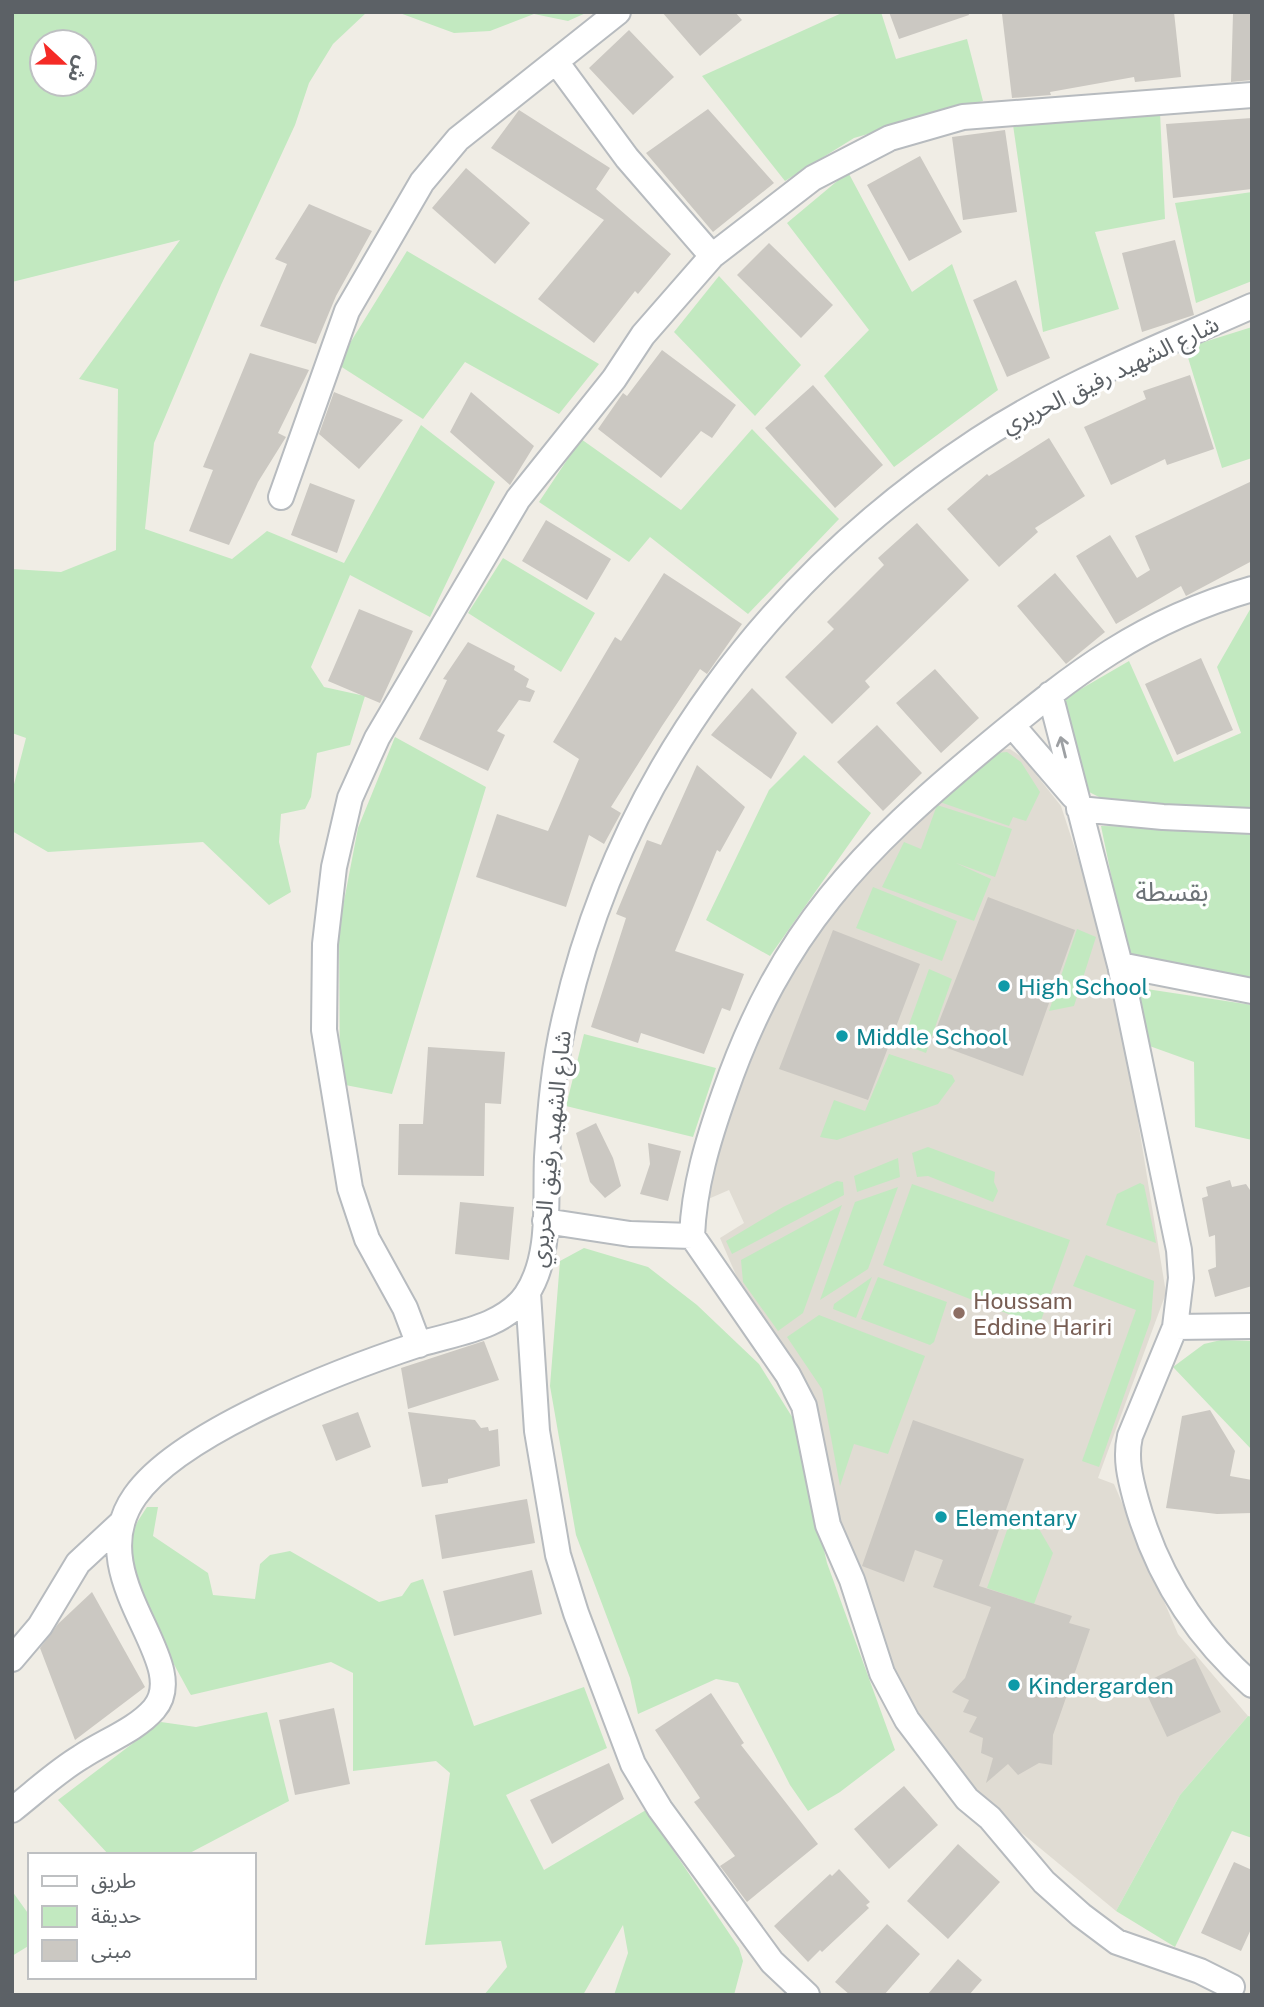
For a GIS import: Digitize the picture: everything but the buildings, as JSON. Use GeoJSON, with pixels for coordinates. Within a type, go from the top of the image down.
{"type":"FeatureCollection","features":[{"type":"Feature","properties":{"kind":"street"},"geometry":{"type":"LineString","coordinates":[[281,497],[347,311],[422,182],[458,139],[618,12]]}},
{"type":"Feature","properties":{"kind":"street"},"geometry":{"type":"LineString","coordinates":[[557,63],[627,158],[712,256]]}},
{"type":"Feature","properties":{"kind":"street"},"geometry":{"type":"LineString","coordinates":[[419,1345],[405,1308],[367,1240],[357,1215],[324,1030],[325,944],[341,829],[350,798],[377,738],[518,499],[614,379],[650,327],[712,256],[813,178],[890,138],[928,125],[981,115],[1252,95]]}},
{"type":"Feature","properties":{"kind":"street","name":"شارع الشهيد رفيق الحريري"},"geometry":{"type":"LineString","coordinates":[[12,1810],[71,1763],[148,1715],[160,1699],[163,1689],[160,1668],[120,1569],[117,1546],[120,1524],[138,1490],[204,1439],[333,1376],[502,1317],[528,1293],[538,1269],[545,1221],[553,1086],[565,1017],[578,967],[613,872],[641,807],[677,740],[721,677],[827,559],[915,485],[981,438],[1083,382],[1252,306]]}},
{"type":"Feature","properties":{"kind":"street"},"geometry":{"type":"LineString","coordinates":[[1237,1991],[1200,1971],[1117,1942],[1081,1915],[1044,1882],[990,1818],[967,1799],[907,1720],[882,1673],[852,1580],[828,1525],[804,1406],[788,1376],[692,1236],[694,1196],[725,1090],[753,1019],[796,940],[822,904],[881,838],[1012,725],[1092,662],[1135,636],[1192,610],[1252,589]]}},
{"type":"Feature","properties":{"kind":"street"},"geometry":{"type":"LineString","coordinates":[[1050,694],[1120,965],[1176,1223],[1181,1278],[1175,1327],[1130,1436],[1127,1448],[1130,1476],[1149,1542],[1175,1596],[1212,1646],[1252,1685]]}},
{"type":"Feature","properties":{"kind":"street"},"geometry":{"type":"LineString","coordinates":[[1012,725],[1078,804],[1163,817],[1252,821]]}},
{"type":"Feature","properties":{"kind":"street"},"geometry":{"type":"LineString","coordinates":[[1120,965],[1252,991]]}},
{"type":"Feature","properties":{"kind":"street"},"geometry":{"type":"LineString","coordinates":[[545,1221],[631,1234],[692,1236]]}},
{"type":"Feature","properties":{"kind":"street"},"geometry":{"type":"LineString","coordinates":[[528,1293],[537,1432],[558,1555],[576,1613],[633,1764],[660,1809],[772,1962],[807,1995]]}},
{"type":"Feature","properties":{"kind":"street"},"geometry":{"type":"LineString","coordinates":[[1175,1327],[1252,1326]]}},
{"type":"Feature","properties":{"kind":"street"},"geometry":{"type":"LineString","coordinates":[[12,1660],[35,1633],[78,1563],[120,1524]]}},
{"type":"Feature","properties":{"kind":"shaded area","name":"Houssam Eddine Hariri"},"geometry":{"type":"Polygon","coordinates":[[[1010,749],[1023,758],[1061,806],[1103,935],[1130,1072],[1166,1293],[1098,1478],[1114,1484],[1178,1634],[1248,1716],[1180,1795],[1116,1911],[989,1806],[901,1701],[855,1574],[820,1448],[810,1394],[739,1282],[720,1238],[744,1223],[729,1190],[706,1200],[715,1152],[774,1003],[829,916],[932,799],[995,750],[1010,749]]]}},
{"type":"Feature","properties":{"kind":"green space"},"geometry":{"type":"Polygon","coordinates":[[[12,12],[367,12],[333,44],[309,83],[295,125],[221,285],[154,443],[145,529],[232,559],[267,531],[344,563],[421,425],[495,482],[430,617],[350,575],[311,667],[324,687],[365,696],[350,745],[317,753],[311,797],[305,809],[281,814],[279,842],[291,892],[269,905],[203,842],[48,852],[12,831],[12,792],[26,738],[12,733],[12,569],[61,572],[116,550],[118,389],[79,379],[180,240],[12,282],[12,12]]]}},
{"type":"Feature","properties":{"kind":"green space"},"geometry":{"type":"Polygon","coordinates":[[[397,12],[588,12],[568,21],[534,14],[490,31],[454,33],[397,12]]]}},
{"type":"Feature","properties":{"kind":"green space"},"geometry":{"type":"Polygon","coordinates":[[[844,12],[881,12],[896,59],[967,39],[983,101],[854,138],[785,181],[702,76],[844,12]]]}},
{"type":"Feature","properties":{"kind":"green space"},"geometry":{"type":"Polygon","coordinates":[[[1160,112],[1165,219],[1095,232],[1119,309],[1043,332],[1013,125],[1160,112]]]}},
{"type":"Feature","properties":{"kind":"green space"},"geometry":{"type":"Polygon","coordinates":[[[848,172],[912,292],[952,264],[998,390],[894,467],[824,376],[869,330],[787,223],[848,172]]]}},
{"type":"Feature","properties":{"kind":"green space"},"geometry":{"type":"Polygon","coordinates":[[[1252,192],[1252,281],[1196,303],[1175,203],[1252,192]]]}},
{"type":"Feature","properties":{"kind":"green space"},"geometry":{"type":"Polygon","coordinates":[[[407,251],[599,364],[559,414],[465,362],[423,419],[337,364],[407,251]]]}},
{"type":"Feature","properties":{"kind":"green space"},"geometry":{"type":"Polygon","coordinates":[[[719,276],[801,365],[755,416],[674,332],[719,276]]]}},
{"type":"Feature","properties":{"kind":"green space"},"geometry":{"type":"Polygon","coordinates":[[[1252,327],[1252,458],[1222,468],[1185,348],[1252,327]]]}},
{"type":"Feature","properties":{"kind":"green space"},"geometry":{"type":"Polygon","coordinates":[[[752,429],[839,519],[748,614],[650,537],[629,562],[539,502],[581,439],[681,510],[752,429]]]}},
{"type":"Feature","properties":{"kind":"green space"},"geometry":{"type":"Polygon","coordinates":[[[503,558],[595,613],[561,672],[468,613],[503,558]]]}},
{"type":"Feature","properties":{"kind":"green space"},"geometry":{"type":"Polygon","coordinates":[[[1252,606],[1252,813],[1105,800],[1087,791],[1062,700],[1129,661],[1174,762],[1241,733],[1217,667],[1252,606]]]}},
{"type":"Feature","properties":{"kind":"green space"},"geometry":{"type":"Polygon","coordinates":[[[395,737],[486,787],[392,1094],[340,1084],[339,927],[358,828],[395,737]]]}},
{"type":"Feature","properties":{"kind":"green space"},"geometry":{"type":"Polygon","coordinates":[[[1007,752],[1021,762],[1040,792],[1026,821],[1013,817],[1009,826],[934,800],[996,753],[1007,752]]]}},
{"type":"Feature","properties":{"kind":"green space"},"geometry":{"type":"Polygon","coordinates":[[[804,755],[871,813],[770,956],[706,920],[769,790],[804,755]]]}},
{"type":"Feature","properties":{"kind":"green space"},"geometry":{"type":"Polygon","coordinates":[[[937,805],[1012,829],[995,877],[956,863],[991,879],[974,921],[882,887],[904,842],[921,849],[937,805]]]}},
{"type":"Feature","properties":{"kind":"green space"},"geometry":{"type":"Polygon","coordinates":[[[1101,826],[1252,829],[1252,982],[1128,957],[1101,826]]]}},
{"type":"Feature","properties":{"kind":"green space"},"geometry":{"type":"Polygon","coordinates":[[[873,887],[957,921],[942,961],[856,928],[873,887]]]}},
{"type":"Feature","properties":{"kind":"green space"},"geometry":{"type":"Polygon","coordinates":[[[1077,929],[1096,937],[1074,1006],[1049,1011],[1077,929]]]}},
{"type":"Feature","properties":{"kind":"green space"},"geometry":{"type":"Polygon","coordinates":[[[929,969],[952,979],[926,1053],[902,1044],[929,969]]]}},
{"type":"Feature","properties":{"kind":"green space"},"geometry":{"type":"Polygon","coordinates":[[[1140,988],[1252,1005],[1252,1140],[1195,1127],[1194,1062],[1144,1044],[1140,988]]]}},
{"type":"Feature","properties":{"kind":"green space"},"geometry":{"type":"Polygon","coordinates":[[[584,1034],[716,1068],[693,1137],[566,1106],[584,1034]]]}},
{"type":"Feature","properties":{"kind":"green space"},"geometry":{"type":"Polygon","coordinates":[[[889,1054],[952,1075],[955,1081],[938,1104],[837,1140],[820,1137],[834,1100],[865,1111],[889,1054]]]}},
{"type":"Feature","properties":{"kind":"green space"},"geometry":{"type":"Polygon","coordinates":[[[928,1147],[995,1172],[994,1182],[998,1191],[993,1202],[928,1176],[917,1177],[912,1153],[928,1147]]]}},
{"type":"Feature","properties":{"kind":"green space"},"geometry":{"type":"Polygon","coordinates":[[[898,1158],[900,1177],[857,1192],[854,1176],[898,1158]]]}},
{"type":"Feature","properties":{"kind":"green space"},"geometry":{"type":"Polygon","coordinates":[[[837,1181],[843,1182],[844,1195],[732,1254],[726,1241],[783,1207],[837,1181]]]}},
{"type":"Feature","properties":{"kind":"green space"},"geometry":{"type":"Polygon","coordinates":[[[1140,1183],[1144,1185],[1156,1243],[1106,1225],[1117,1194],[1140,1183]]]}},
{"type":"Feature","properties":{"kind":"green space"},"geometry":{"type":"Polygon","coordinates":[[[912,1184],[1070,1240],[1039,1326],[883,1265],[912,1184]]]}},
{"type":"Feature","properties":{"kind":"green space"},"geometry":{"type":"Polygon","coordinates":[[[898,1187],[868,1269],[820,1300],[855,1202],[898,1187]]]}},
{"type":"Feature","properties":{"kind":"green space"},"geometry":{"type":"Polygon","coordinates":[[[842,1205],[803,1313],[778,1331],[743,1282],[741,1260],[842,1205]]]}},
{"type":"Feature","properties":{"kind":"green space"},"geometry":{"type":"Polygon","coordinates":[[[584,1248],[648,1267],[697,1305],[759,1364],[794,1420],[827,1563],[895,1750],[840,1792],[808,1811],[790,1785],[738,1683],[716,1679],[638,1714],[630,1678],[576,1535],[550,1386],[560,1261],[584,1248]]]}},
{"type":"Feature","properties":{"kind":"green space"},"geometry":{"type":"Polygon","coordinates":[[[1086,1255],[1154,1281],[1151,1319],[1099,1467],[1082,1461],[1136,1310],[1073,1286],[1086,1255]]]}},
{"type":"Feature","properties":{"kind":"green space"},"geometry":{"type":"Polygon","coordinates":[[[872,1277],[856,1318],[833,1309],[834,1304],[872,1277]]]}},
{"type":"Feature","properties":{"kind":"green space"},"geometry":{"type":"Polygon","coordinates":[[[878,1277],[947,1302],[934,1342],[930,1345],[861,1319],[878,1277]]]}},
{"type":"Feature","properties":{"kind":"green space"},"geometry":{"type":"Polygon","coordinates":[[[819,1315],[925,1356],[888,1454],[854,1444],[840,1486],[822,1389],[787,1337],[819,1315]]]}},
{"type":"Feature","properties":{"kind":"green space"},"geometry":{"type":"Polygon","coordinates":[[[1221,1340],[1252,1341],[1252,1450],[1173,1367],[1204,1344],[1221,1340]]]}},
{"type":"Feature","properties":{"kind":"green space"},"geometry":{"type":"Polygon","coordinates":[[[147,1507],[158,1507],[153,1536],[208,1573],[213,1595],[255,1599],[260,1564],[270,1555],[290,1551],[379,1602],[402,1596],[411,1583],[423,1579],[474,1726],[584,1687],[607,1748],[506,1795],[544,1870],[646,1810],[739,1948],[743,1961],[734,1995],[614,1995],[628,1953],[623,1925],[583,1995],[484,1995],[507,1967],[501,1941],[425,1945],[450,1773],[436,1761],[353,1771],[353,1673],[331,1662],[191,1695],[135,1579],[130,1546],[136,1525],[147,1507]]]}},
{"type":"Feature","properties":{"kind":"green space"},"geometry":{"type":"Polygon","coordinates":[[[1014,1510],[1032,1517],[1053,1553],[1034,1604],[987,1588],[1014,1510]]]}},
{"type":"Feature","properties":{"kind":"green space"},"geometry":{"type":"Polygon","coordinates":[[[267,1712],[289,1801],[190,1853],[107,1853],[58,1800],[161,1722],[196,1727],[267,1712]]]}},
{"type":"Feature","properties":{"kind":"green space"},"geometry":{"type":"Polygon","coordinates":[[[1248,1716],[1252,1717],[1252,1838],[1232,1831],[1175,1947],[1116,1911],[1180,1795],[1248,1716]]]}},
{"type":"Feature","properties":{"kind":"green space"},"geometry":{"type":"Polygon","coordinates":[[[12,1891],[28,1913],[28,1946],[12,1956],[12,1891]]]}},
{"type":"Feature","properties":{"kind":"place","name":"High School"},"geometry":{"type":"Point","coordinates":[1004,986]}},
{"type":"Feature","properties":{"kind":"place","name":"Middle School"},"geometry":{"type":"Point","coordinates":[842,1036]}},
{"type":"Feature","properties":{"kind":"place","name":"Houssam Eddine Hariri"},"geometry":{"type":"Point","coordinates":[959,1313]}},
{"type":"Feature","properties":{"kind":"place","name":"Elementary"},"geometry":{"type":"Point","coordinates":[941,1517]}},
{"type":"Feature","properties":{"kind":"place","name":"Kindergarden"},"geometry":{"type":"Point","coordinates":[1014,1685]}},
{"type":"Feature","properties":{"kind":"district","name":"بقسطة"},"geometry":{"type":"Point","coordinates":[1172,891]}}]}
